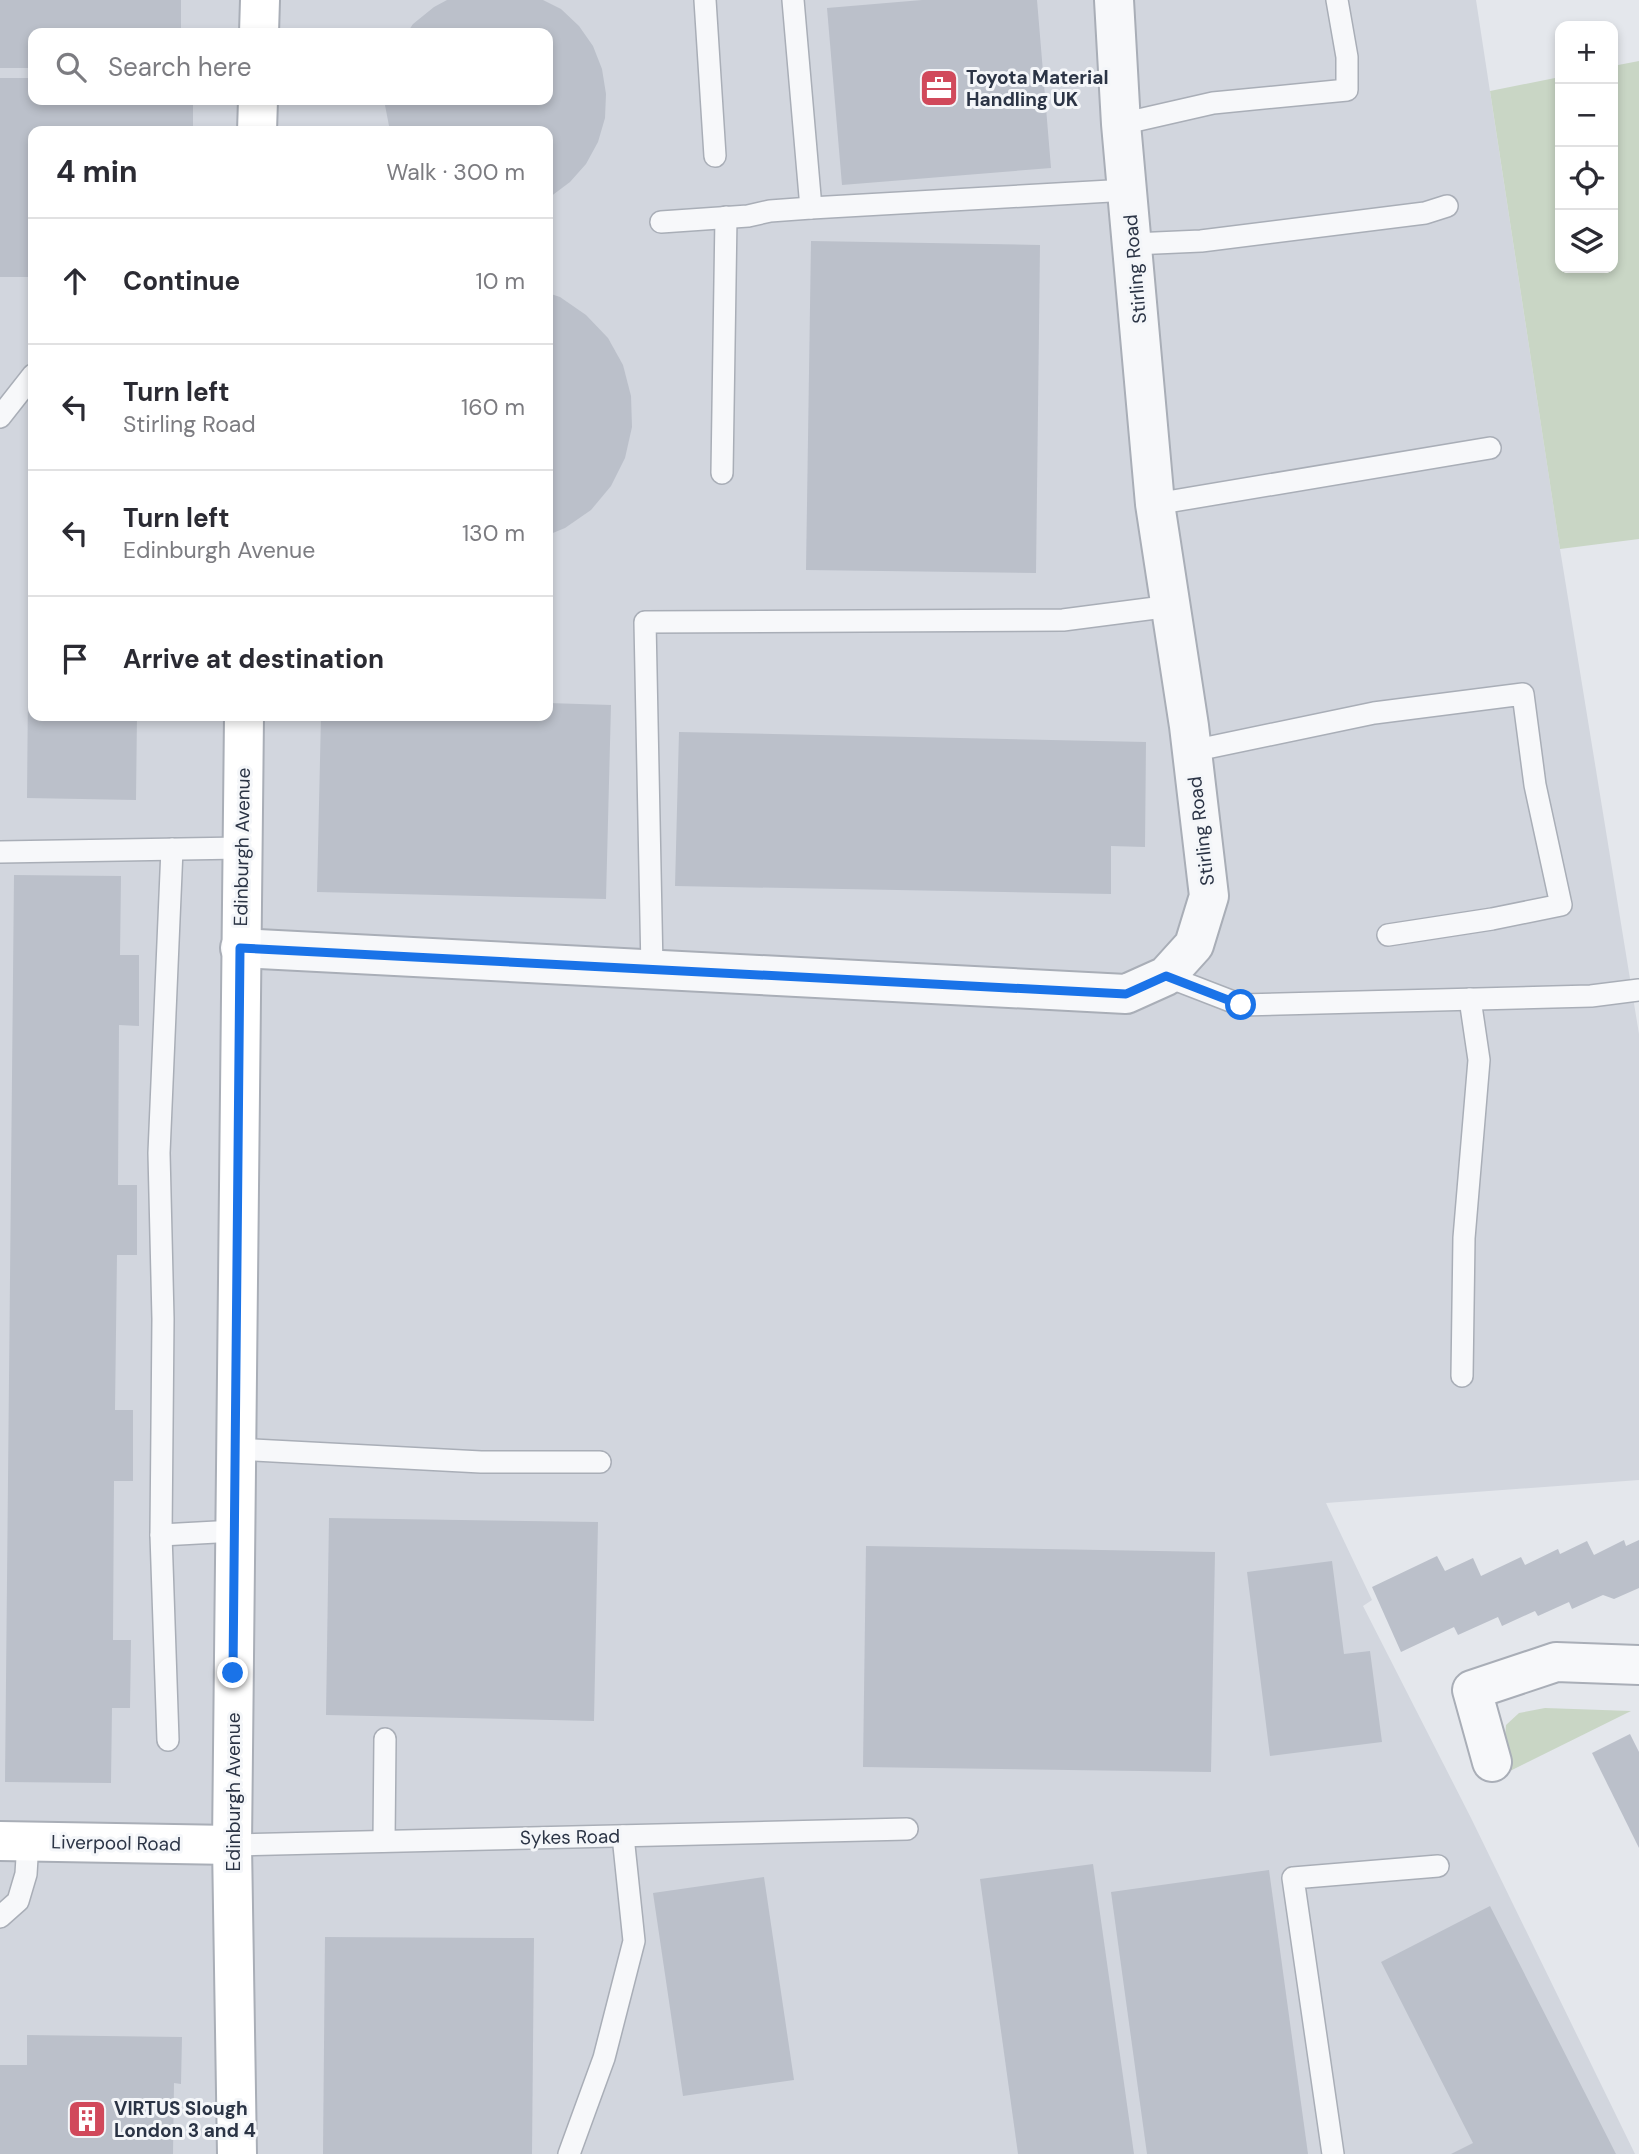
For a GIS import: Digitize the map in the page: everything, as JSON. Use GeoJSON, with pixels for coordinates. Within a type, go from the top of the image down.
{"type":"FeatureCollection","features":[{"type":"Feature","properties":{"kind":"street"},"geometry":{"type":"LineString","coordinates":[[259,28],[260,0]]}},
{"type":"Feature","properties":{"kind":"street","name":"Stirling Road"},"geometry":{"type":"LineString","coordinates":[[240,948],[1126,994],[1166,976],[1194,945],[1209,896],[1192,751],[1156,504],[1121,124],[1114,0]]}},
{"type":"Feature","properties":{"kind":"street"},"geometry":{"type":"LineString","coordinates":[[257,126],[258,105]]}},
{"type":"Feature","properties":{"kind":"street","name":"Edinburgh Avenue"},"geometry":{"type":"LineString","coordinates":[[237,2154],[232,1845],[244,721]]}},
{"type":"Feature","properties":{"kind":"street"},"geometry":{"type":"LineString","coordinates":[[1492,1762],[1472,1690],[1556,1662],[1639,1665]]}},
{"type":"Feature","properties":{"kind":"street","name":"Liverpool Road"},"geometry":{"type":"LineString","coordinates":[[14,1841],[232,1845]]}},
{"type":"Feature","properties":{"kind":"lane"},"geometry":{"type":"LineString","coordinates":[[705,0],[715,156]]}},
{"type":"Feature","properties":{"kind":"lane"},"geometry":{"type":"LineString","coordinates":[[793,0],[811,208]]}},
{"type":"Feature","properties":{"kind":"lane"},"geometry":{"type":"LineString","coordinates":[[1121,124],[1213,103],[1347,90],[1347,57],[1337,0]]}},
{"type":"Feature","properties":{"kind":"lane"},"geometry":{"type":"LineString","coordinates":[[661,222],[748,216],[770,211],[811,208],[1128,190]]}},
{"type":"Feature","properties":{"kind":"lane"},"geometry":{"type":"LineString","coordinates":[[1133,244],[1214,240],[1425,213],[1447,206]]}},
{"type":"Feature","properties":{"kind":"lane"},"geometry":{"type":"LineString","coordinates":[[722,473],[726,216]]}},
{"type":"Feature","properties":{"kind":"lane"},"geometry":{"type":"LineString","coordinates":[[0,417],[28,381]]}},
{"type":"Feature","properties":{"kind":"lane"},"geometry":{"type":"LineString","coordinates":[[1156,504],[1490,448]]}},
{"type":"Feature","properties":{"kind":"lane"},"geometry":{"type":"LineString","coordinates":[[652,969],[645,622],[1063,620],[1171,606]]}},
{"type":"Feature","properties":{"kind":"lane"},"geometry":{"type":"LineString","coordinates":[[1192,751],[1374,713],[1523,694],[1535,785],[1561,905],[1388,935]]}},
{"type":"Feature","properties":{"kind":"lane"},"geometry":{"type":"LineString","coordinates":[[0,852],[242,848]]}},
{"type":"Feature","properties":{"kind":"lane"},"geometry":{"type":"LineString","coordinates":[[168,1740],[161,1535],[163,1319],[159,1153],[172,849]]}},
{"type":"Feature","properties":{"kind":"lane"},"geometry":{"type":"LineString","coordinates":[[1166,976],[1241,1005],[1591,996],[1639,990]]}},
{"type":"Feature","properties":{"kind":"lane"},"geometry":{"type":"LineString","coordinates":[[1462,1376],[1464,1238],[1479,1060],[1470,999]]}},
{"type":"Feature","properties":{"kind":"lane"},"geometry":{"type":"LineString","coordinates":[[236,1449],[481,1462],[600,1462]]}},
{"type":"Feature","properties":{"kind":"lane"},"geometry":{"type":"LineString","coordinates":[[161,1535],[235,1531]]}},
{"type":"Feature","properties":{"kind":"lane"},"geometry":{"type":"LineString","coordinates":[[384,1841],[385,1739]]}},
{"type":"Feature","properties":{"kind":"lane","name":"Sykes Road"},"geometry":{"type":"LineString","coordinates":[[232,1845],[908,1829]]}},
{"type":"Feature","properties":{"kind":"lane"},"geometry":{"type":"LineString","coordinates":[[569,2154],[604,2058],[634,1941],[624,1836]]}},
{"type":"Feature","properties":{"kind":"lane"},"geometry":{"type":"LineString","coordinates":[[0,1917],[18,1901],[26,1874],[14,1841]]}},
{"type":"Feature","properties":{"kind":"lane"},"geometry":{"type":"LineString","coordinates":[[1333,2154],[1293,1878],[1438,1867]]}},
{"type":"Feature","properties":{"kind":"shaded area"},"geometry":{"type":"Polygon","coordinates":[[[0,0],[1476,0],[1560,549],[1639,1034],[1639,1480],[1326,1503],[1372,1600],[1363,1606],[1471,1818],[1635,2154],[0,2154],[0,0]]]}},
{"type":"Feature","properties":{"kind":"green space"},"geometry":{"type":"Polygon","coordinates":[[[1639,61],[1639,539],[1560,549],[1490,91],[1555,78],[1555,273],[1618,273],[1618,65],[1639,61]]]}},
{"type":"Feature","properties":{"kind":"green space"},"geometry":{"type":"Polygon","coordinates":[[[1545,1708],[1631,1711],[1502,1775],[1506,1725],[1519,1713],[1545,1708]]]}},
{"type":"Feature","properties":{"kind":"building"},"geometry":{"type":"Polygon","coordinates":[[[0,0],[181,0],[181,28],[28,28],[28,68],[0,68],[0,0]]]}},
{"type":"Feature","properties":{"kind":"building"},"geometry":{"type":"Polygon","coordinates":[[[447,0],[543,0],[561,9],[579,26],[593,46],[602,69],[606,94],[605,118],[598,142],[586,164],[570,182],[553,195],[553,126],[389,126],[385,105],[553,105],[553,28],[410,28],[434,7],[447,0]]]}},
{"type":"Feature","properties":{"kind":"building","name":"Toyota Material Handling UK"},"geometry":{"type":"Polygon","coordinates":[[[922,0],[1037,0],[1051,168],[842,185],[827,8],[922,0]]]}},
{"type":"Feature","properties":{"kind":"building"},"geometry":{"type":"Polygon","coordinates":[[[0,78],[28,78],[28,105],[193,105],[193,126],[28,126],[28,277],[0,277],[0,78]]]}},
{"type":"Feature","properties":{"kind":"building"},"geometry":{"type":"Polygon","coordinates":[[[811,241],[1040,245],[1036,573],[806,570],[811,241]]]}},
{"type":"Feature","properties":{"kind":"building"},"geometry":{"type":"Polygon","coordinates":[[[553,295],[586,315],[608,338],[623,365],[631,396],[632,427],[625,458],[611,486],[591,510],[553,533],[553,295]]]}},
{"type":"Feature","properties":{"kind":"building"},"geometry":{"type":"Polygon","coordinates":[[[28,688],[28,721],[137,721],[136,800],[27,798],[28,688]]]}},
{"type":"Feature","properties":{"kind":"building"},"geometry":{"type":"Polygon","coordinates":[[[553,703],[611,705],[606,899],[317,892],[321,721],[553,721],[553,703]]]}},
{"type":"Feature","properties":{"kind":"building"},"geometry":{"type":"Polygon","coordinates":[[[679,732],[1146,742],[1145,847],[1111,846],[1111,894],[675,886],[679,732]]]}},
{"type":"Feature","properties":{"kind":"building"},"geometry":{"type":"Polygon","coordinates":[[[14,875],[121,876],[120,955],[139,955],[139,1026],[119,1025],[118,1185],[137,1185],[137,1255],[117,1255],[115,1410],[133,1410],[133,1481],[114,1481],[113,1640],[131,1640],[130,1708],[112,1708],[111,1783],[5,1782],[14,875]]]}},
{"type":"Feature","properties":{"kind":"building"},"geometry":{"type":"Polygon","coordinates":[[[329,1518],[598,1522],[594,1721],[326,1715],[329,1518]]]}},
{"type":"Feature","properties":{"kind":"building"},"geometry":{"type":"Polygon","coordinates":[[[1624,1540],[1626,1546],[1639,1540],[1639,1588],[1614,1599],[1603,1595],[1572,1609],[1569,1602],[1538,1616],[1535,1611],[1502,1626],[1498,1617],[1458,1635],[1454,1627],[1401,1652],[1372,1587],[1437,1556],[1445,1571],[1473,1558],[1481,1576],[1521,1557],[1525,1565],[1558,1549],[1560,1554],[1587,1541],[1594,1555],[1624,1540]]]}},
{"type":"Feature","properties":{"kind":"building"},"geometry":{"type":"Polygon","coordinates":[[[866,1546],[1215,1552],[1211,1772],[863,1767],[866,1546]]]}},
{"type":"Feature","properties":{"kind":"building"},"geometry":{"type":"Polygon","coordinates":[[[1332,1561],[1344,1654],[1370,1651],[1382,1742],[1270,1756],[1247,1572],[1332,1561]]]}},
{"type":"Feature","properties":{"kind":"building"},"geometry":{"type":"Polygon","coordinates":[[[1630,1734],[1639,1752],[1639,1848],[1592,1753],[1630,1734]]]}},
{"type":"Feature","properties":{"kind":"building"},"geometry":{"type":"Polygon","coordinates":[[[1093,1864],[1134,2154],[1018,2154],[980,1879],[1093,1864]]]}},
{"type":"Feature","properties":{"kind":"building"},"geometry":{"type":"Polygon","coordinates":[[[1269,1870],[1308,2154],[1147,2154],[1111,1892],[1269,1870]]]}},
{"type":"Feature","properties":{"kind":"building"},"geometry":{"type":"Polygon","coordinates":[[[764,1877],[794,2080],[683,2096],[653,1893],[764,1877]]]}},
{"type":"Feature","properties":{"kind":"building"},"geometry":{"type":"Polygon","coordinates":[[[1490,1906],[1616,2154],[1451,2154],[1473,2143],[1381,1962],[1490,1906]]]}},
{"type":"Feature","properties":{"kind":"building"},"geometry":{"type":"Polygon","coordinates":[[[325,1937],[534,1938],[532,2154],[323,2154],[325,1937]]]}},
{"type":"Feature","properties":{"kind":"building","name":"VIRTUS Slough London 3 and 4"},"geometry":{"type":"Polygon","coordinates":[[[27,2035],[182,2037],[181,2084],[174,2083],[173,2154],[0,2154],[0,2065],[27,2065],[27,2035]]]}},
{"type":"Feature","properties":{"kind":"place","name":"Toyota Material Handling UK"},"geometry":{"type":"Point","coordinates":[939,88]}},
{"type":"Feature","properties":{"kind":"place","name":"VIRTUS Slough London 3 and 4"},"geometry":{"type":"Point","coordinates":[87,2119]}},
{"type":"Feature","properties":{"kind":"route"},"geometry":{"type":"LineString","coordinates":[[233,1673],[240,948],[1126,994],[1166,976],[1241,1005]]}}]}
